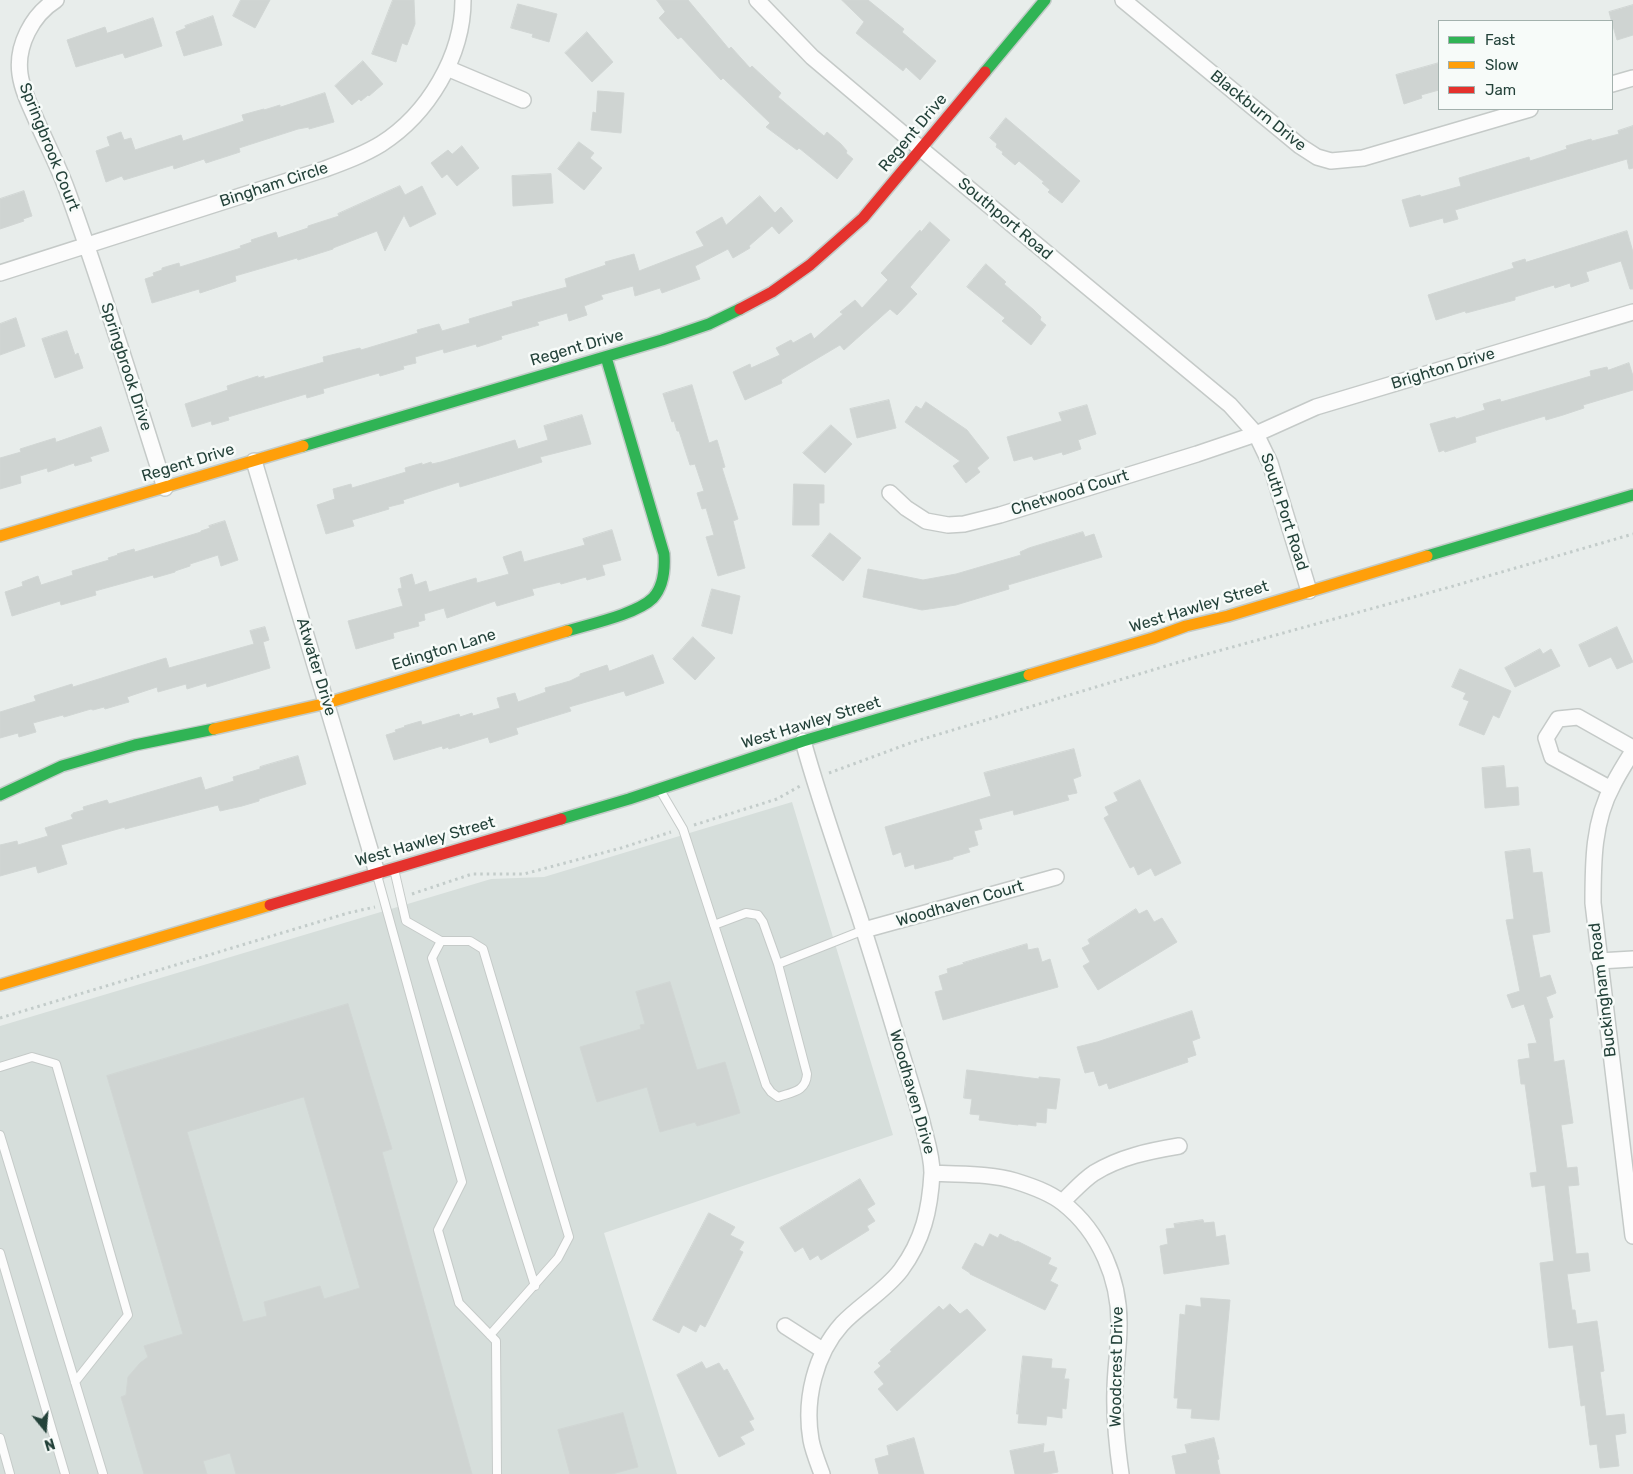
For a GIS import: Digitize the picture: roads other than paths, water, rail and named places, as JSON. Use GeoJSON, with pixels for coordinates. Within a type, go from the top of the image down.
{"type":"FeatureCollection","features":[{"type":"Feature","properties":{"kind":"street","name":"Springbrook Court"},"geometry":{"type":"LineString","coordinates":[[56,0],[35,19],[24,38],[20,54],[20,74],[26,97],[66,187],[87,246]]}},
{"type":"Feature","properties":{"kind":"street","name":"Bingham Circle"},"geometry":{"type":"LineString","coordinates":[[0,273],[325,169],[357,157],[382,144],[427,102],[447,68],[456,44],[463,10],[463,0]]}},
{"type":"Feature","properties":{"kind":"street","name":"Southport Road"},"geometry":{"type":"LineString","coordinates":[[757,0],[812,57],[1230,405],[1256,434]]}},
{"type":"Feature","properties":{"kind":"street","name":"Regent Drive"},"geometry":{"type":"LineString","coordinates":[[0,536],[606,357],[708,324],[752,304],[784,285],[814,263],[863,218],[1045,0]]}},
{"type":"Feature","properties":{"kind":"street","name":"Blackburn Drive"},"geometry":{"type":"LineString","coordinates":[[1123,0],[1300,146],[1317,157],[1331,161],[1363,158],[1527,110]]}},
{"type":"Feature","properties":{"kind":"street"},"geometry":{"type":"LineString","coordinates":[[447,68],[523,100]]}},
{"type":"Feature","properties":{"kind":"street"},"geometry":{"type":"LineString","coordinates":[[1613,84],[1633,78]]}},
{"type":"Feature","properties":{"kind":"street","name":"Springbrook Drive"},"geometry":{"type":"LineString","coordinates":[[87,246],[165,488]]}},
{"type":"Feature","properties":{"kind":"street","name":"Brighton Drive"},"geometry":{"type":"LineString","coordinates":[[1256,434],[1316,407],[1633,312]]}},
{"type":"Feature","properties":{"kind":"street","name":"Edington Lane"},"geometry":{"type":"LineString","coordinates":[[0,795],[62,766],[135,745],[248,723],[327,703],[626,613],[650,601],[663,582],[666,565],[606,357]]}},
{"type":"Feature","properties":{"kind":"street","name":"Chetwood Court"},"geometry":{"type":"LineString","coordinates":[[890,494],[906,508],[926,521],[948,526],[964,524],[1009,512],[1256,434]]}},
{"type":"Feature","properties":{"kind":"street","name":"South Port Road"},"geometry":{"type":"LineString","coordinates":[[1256,434],[1270,463],[1309,590]]}},
{"type":"Feature","properties":{"kind":"street","name":"Atwater Drive"},"geometry":{"type":"LineString","coordinates":[[254,461],[376,873]]}},
{"type":"Feature","properties":{"kind":"street","name":"West Hawley Street"},"geometry":{"type":"LineString","coordinates":[[0,984],[659,789],[803,741],[1153,638],[1186,626],[1228,616],[1309,590],[1376,572],[1633,495]]}},
{"type":"Feature","properties":{"kind":"street"},"geometry":{"type":"LineString","coordinates":[[1611,789],[1552,757],[1546,738],[1558,719],[1578,716],[1633,750]]}},
{"type":"Feature","properties":{"kind":"street","name":"Woodhaven Drive"},"geometry":{"type":"LineString","coordinates":[[803,741],[911,1082],[932,1159],[929,1204],[924,1227],[913,1252],[900,1271],[872,1299],[843,1323],[824,1352],[812,1382],[809,1406],[811,1440],[822,1474]]}},
{"type":"Feature","properties":{"kind":"street","name":"Buckingham Road"},"geometry":{"type":"LineString","coordinates":[[1633,750],[1611,789],[1599,823],[1592,860],[1593,903],[1599,961],[1631,1205],[1633,1236]]}},
{"type":"Feature","properties":{"kind":"street","name":"Woodhaven Court"},"geometry":{"type":"LineString","coordinates":[[864,930],[1056,877]]}},
{"type":"Feature","properties":{"kind":"street"},"geometry":{"type":"LineString","coordinates":[[1599,961],[1633,959]]}},
{"type":"Feature","properties":{"kind":"street"},"geometry":{"type":"LineString","coordinates":[[1062,1202],[1092,1174],[1117,1161],[1151,1151],[1179,1146]]}},
{"type":"Feature","properties":{"kind":"street","name":"Woodcrest Drive"},"geometry":{"type":"LineString","coordinates":[[932,1173],[1013,1180],[1045,1192],[1062,1202],[1081,1219],[1105,1255],[1113,1276],[1118,1299],[1120,1326],[1115,1400],[1116,1440],[1121,1474]]}},
{"type":"Feature","properties":{"kind":"street"},"geometry":{"type":"LineString","coordinates":[[785,1326],[824,1352]]}},
{"type":"Feature","properties":{"kind":"lane"},"geometry":{"type":"LineString","coordinates":[[659,789],[683,829],[714,925],[766,1085],[778,1097],[802,1088],[807,1082],[807,1074],[778,964],[763,922],[758,915],[746,913],[714,925]]}},
{"type":"Feature","properties":{"kind":"lane"},"geometry":{"type":"LineString","coordinates":[[394,868],[406,920],[441,940],[470,941],[483,949],[569,1237],[558,1258],[490,1335]]}},
{"type":"Feature","properties":{"kind":"lane"},"geometry":{"type":"LineString","coordinates":[[376,873],[462,1182],[438,1230],[459,1303],[496,1341],[497,1474]]}},
{"type":"Feature","properties":{"kind":"lane"},"geometry":{"type":"LineString","coordinates":[[778,964],[864,930]]}},
{"type":"Feature","properties":{"kind":"lane"},"geometry":{"type":"LineString","coordinates":[[441,940],[432,958],[535,1286]]}},
{"type":"Feature","properties":{"kind":"lane"},"geometry":{"type":"LineString","coordinates":[[0,1067],[32,1057],[56,1064],[128,1315],[75,1382]]}},
{"type":"Feature","properties":{"kind":"lane"},"geometry":{"type":"LineString","coordinates":[[0,1135],[103,1474]]}},
{"type":"Feature","properties":{"kind":"lane"},"geometry":{"type":"LineString","coordinates":[[0,1253],[65,1474]]}},
{"type":"Feature","properties":{"kind":"lane"},"geometry":{"type":"LineString","coordinates":[[0,1438],[10,1474]]}}]}
